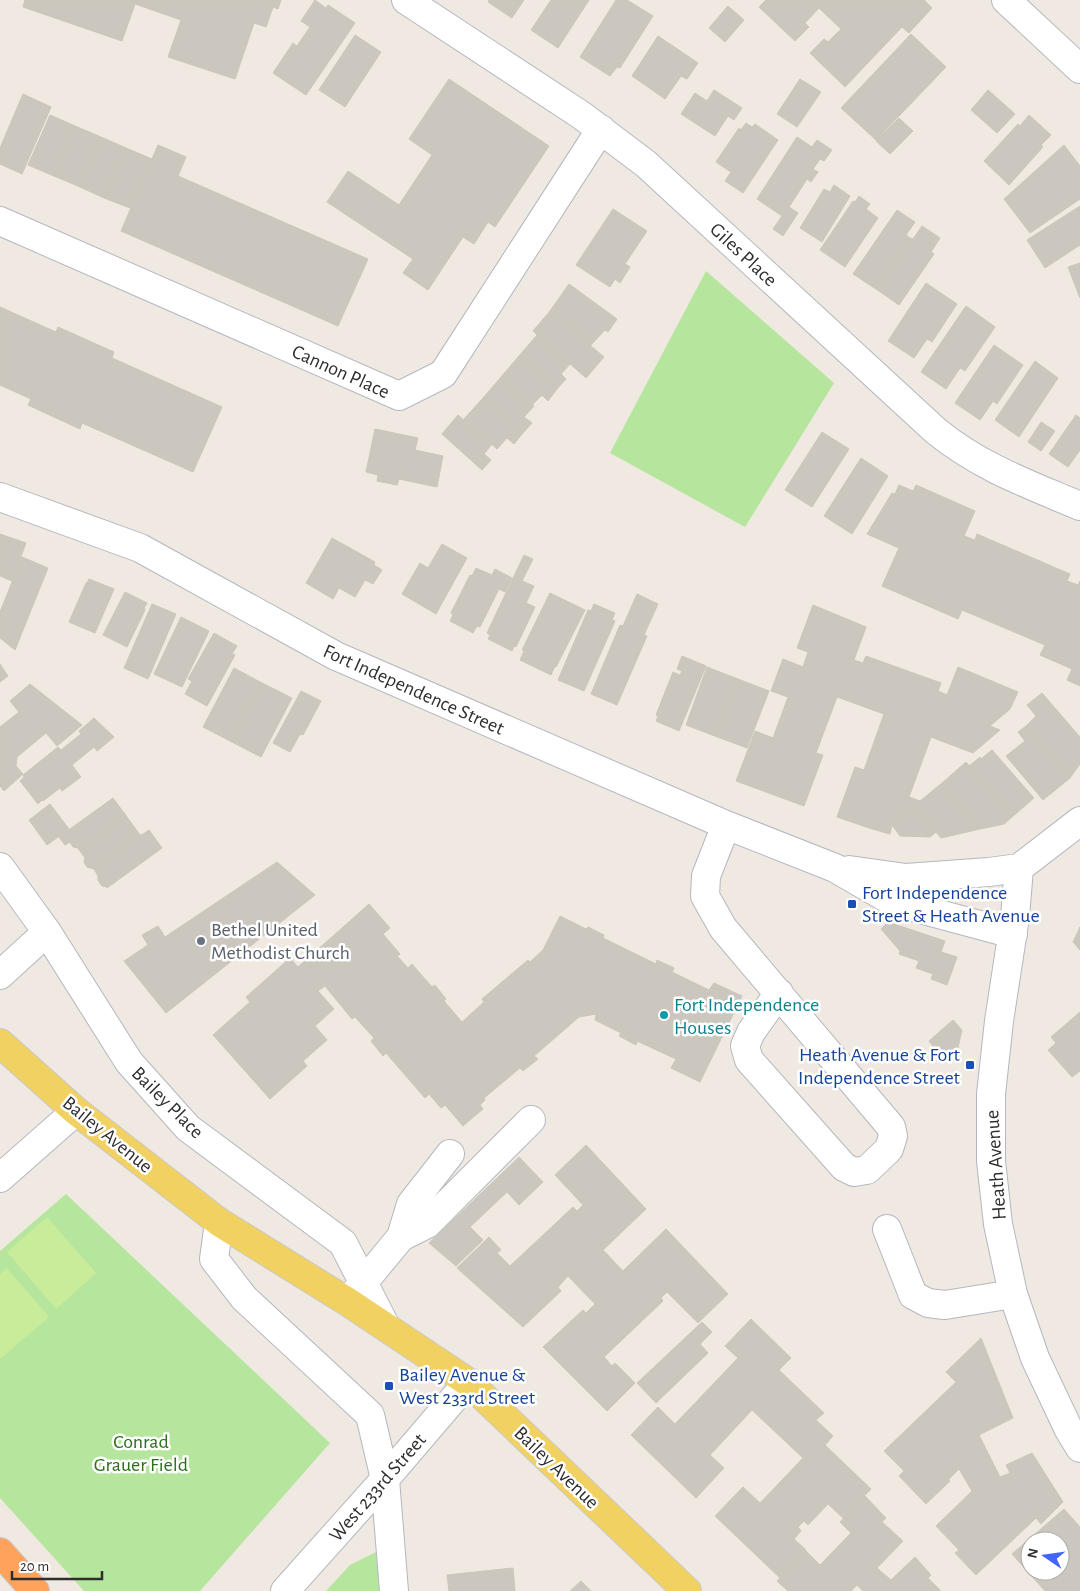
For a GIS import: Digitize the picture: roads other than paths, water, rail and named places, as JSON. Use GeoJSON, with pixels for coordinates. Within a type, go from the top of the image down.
{"type":"FeatureCollection","features":[{"type":"Feature","properties":{"kind":"highway"},"geometry":{"type":"LineString","coordinates":[[0,1552],[36,1591]]}},
{"type":"Feature","properties":{"kind":"main road","name":"Bailey Avenue"},"geometry":{"type":"LineString","coordinates":[[0,1043],[76,1111],[219,1222],[355,1292],[386,1327],[468,1382],[687,1591]]}},
{"type":"Feature","properties":{"kind":"street","name":"Giles Place"},"geometry":{"type":"LineString","coordinates":[[406,0],[581,115],[646,164],[954,446],[991,467],[1080,506]]}},
{"type":"Feature","properties":{"kind":"street"},"geometry":{"type":"LineString","coordinates":[[1006,0],[1080,69]]}},
{"type":"Feature","properties":{"kind":"street","name":"Cannon Place"},"geometry":{"type":"LineString","coordinates":[[0,221],[399,396],[443,374],[601,129]]}},
{"type":"Feature","properties":{"kind":"street","name":"Fort Independence Street"},"geometry":{"type":"LineString","coordinates":[[0,497],[140,548],[336,656],[726,826],[835,868],[894,902],[1013,934]]}},
{"type":"Feature","properties":{"kind":"street"},"geometry":{"type":"LineString","coordinates":[[1019,868],[1080,821]]}},
{"type":"Feature","properties":{"kind":"street"},"geometry":{"type":"LineString","coordinates":[[726,826],[706,876],[705,896],[723,928],[779,993],[891,1127],[893,1136],[889,1149],[867,1170],[854,1172],[844,1167],[749,1060],[746,1046],[751,1032],[779,993]]}},
{"type":"Feature","properties":{"kind":"street","name":"Bailey Place"},"geometry":{"type":"LineString","coordinates":[[0,867],[47,932],[129,1062],[188,1128],[343,1243],[355,1292]]}},
{"type":"Feature","properties":{"kind":"street","name":"Fort Independence Street"},"geometry":{"type":"LineString","coordinates":[[835,868],[906,878],[1019,868]]}},
{"type":"Feature","properties":{"kind":"street","name":"Heath Avenue"},"geometry":{"type":"LineString","coordinates":[[1019,868],[1018,895],[998,1022],[991,1094],[991,1161],[998,1224],[1013,1294],[1035,1358],[1069,1430],[1080,1448]]}},
{"type":"Feature","properties":{"kind":"street"},"geometry":{"type":"LineString","coordinates":[[0,975],[47,932]]}},
{"type":"Feature","properties":{"kind":"street"},"geometry":{"type":"LineString","coordinates":[[0,1178],[76,1111]]}},
{"type":"Feature","properties":{"kind":"street"},"geometry":{"type":"LineString","coordinates":[[401,1237],[427,1224],[531,1120]]}},
{"type":"Feature","properties":{"kind":"street"},"geometry":{"type":"LineString","coordinates":[[355,1292],[401,1237],[411,1204],[450,1154]]}},
{"type":"Feature","properties":{"kind":"street"},"geometry":{"type":"LineString","coordinates":[[219,1222],[214,1259],[244,1298],[370,1415],[385,1479],[394,1591]]}},
{"type":"Feature","properties":{"kind":"street"},"geometry":{"type":"LineString","coordinates":[[887,1228],[913,1295],[928,1303],[945,1305],[1013,1294]]}},
{"type":"Feature","properties":{"kind":"street","name":"West 233rd Street"},"geometry":{"type":"LineString","coordinates":[[285,1591],[468,1382]]}},
{"type":"Feature","properties":{"kind":"place","name":"Fort Independence Street & Heath Avenue"},"geometry":{"type":"Point","coordinates":[852,904]}},
{"type":"Feature","properties":{"kind":"place","name":"Bethel United Methodist Church"},"geometry":{"type":"Point","coordinates":[201,941]}},
{"type":"Feature","properties":{"kind":"place","name":"Fort Independence Houses"},"geometry":{"type":"Point","coordinates":[664,1015]}},
{"type":"Feature","properties":{"kind":"place","name":"Heath Avenue & Fort Independence Street"},"geometry":{"type":"Point","coordinates":[970,1065]}},
{"type":"Feature","properties":{"kind":"place","name":"Bailey Avenue & West 233rd Street"},"geometry":{"type":"Point","coordinates":[389,1386]}},
{"type":"Feature","properties":{"kind":"park label","name":"Conrad Grauer Field"},"geometry":{"type":"Point","coordinates":[141,1452]}}]}
